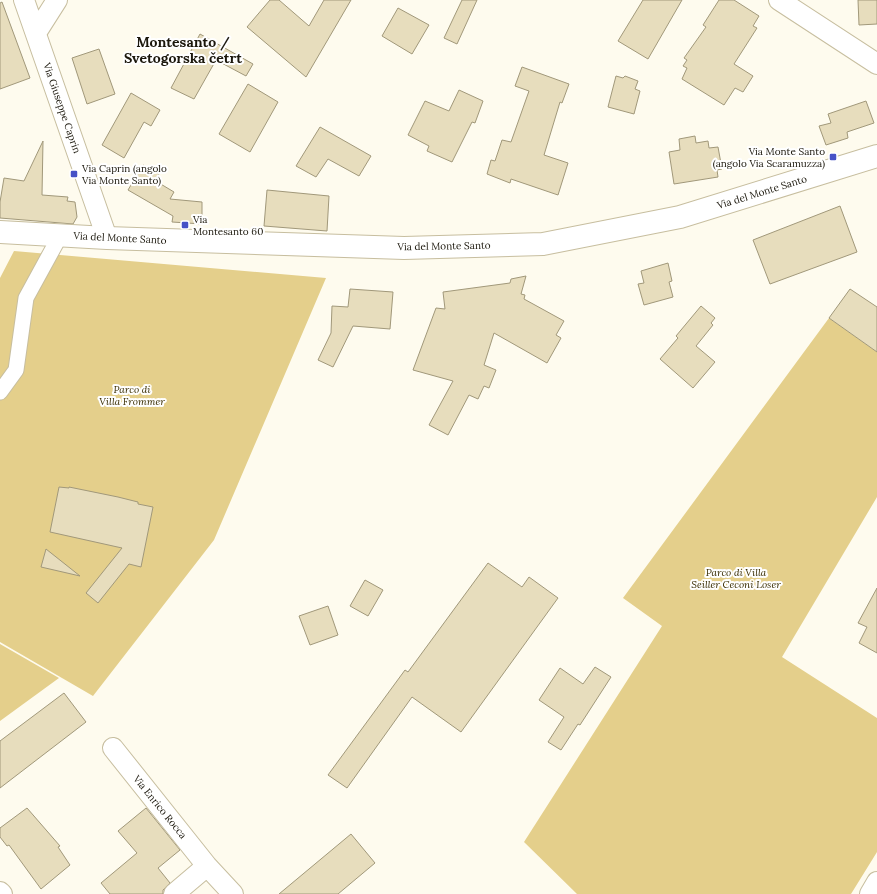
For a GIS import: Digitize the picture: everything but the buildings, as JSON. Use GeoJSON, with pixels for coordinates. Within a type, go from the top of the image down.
{"type":"FeatureCollection","features":[{"type":"Feature","properties":{"kind":"main road","name":"Via del Monte Santo"},"geometry":{"type":"LineString","coordinates":[[0,232],[61,234],[107,238],[404,248],[542,244],[680,217],[877,156]]}},
{"type":"Feature","properties":{"kind":"street","name":"Via Giuseppe Caprin"},"geometry":{"type":"LineString","coordinates":[[24,0],[107,238]]}},
{"type":"Feature","properties":{"kind":"street"},"geometry":{"type":"LineString","coordinates":[[36,33],[57,0]]}},
{"type":"Feature","properties":{"kind":"street"},"geometry":{"type":"LineString","coordinates":[[780,0],[877,64]]}},
{"type":"Feature","properties":{"kind":"street"},"geometry":{"type":"LineString","coordinates":[[0,392],[16,370],[26,298],[61,234]]}},
{"type":"Feature","properties":{"kind":"street","name":"Via Enrico Rocca"},"geometry":{"type":"LineString","coordinates":[[113,748],[207,866],[233,894]]}},
{"type":"Feature","properties":{"kind":"street"},"geometry":{"type":"LineString","coordinates":[[174,894],[207,866]]}},
{"type":"Feature","properties":{"kind":"street"},"geometry":{"type":"LineString","coordinates":[[870,894],[877,882]]}},
{"type":"Feature","properties":{"kind":"green space","name":"Parco di Villa Frommer"},"geometry":{"type":"Polygon","coordinates":[[[14,251],[326,278],[214,540],[93,696],[0,642],[0,278],[14,251]]]}},
{"type":"Feature","properties":{"kind":"green space","name":"Parco di Villa Seiller Ceconi Loser"},"geometry":{"type":"Polygon","coordinates":[[[829,318],[877,352],[877,497],[782,657],[877,718],[877,852],[851,894],[577,894],[524,842],[662,626],[623,598],[829,318]]]}},
{"type":"Feature","properties":{"kind":"green space"},"geometry":{"type":"Polygon","coordinates":[[[0,644],[59,678],[0,721],[0,644]]]}},
{"type":"Feature","properties":{"kind":"place","name":"Via Monte Santo (angolo Via Scaramuzza)"},"geometry":{"type":"Point","coordinates":[833,157]}},
{"type":"Feature","properties":{"kind":"place","name":"Via Caprin (angolo Via Monte Santo)"},"geometry":{"type":"Point","coordinates":[74,174]}},
{"type":"Feature","properties":{"kind":"place","name":"Via Montesanto 60"},"geometry":{"type":"Point","coordinates":[185,225]}},
{"type":"Feature","properties":{"kind":"district","name":"Montesanto / Svetogorska četrt"},"geometry":{"type":"Point","coordinates":[183,50]}}]}
